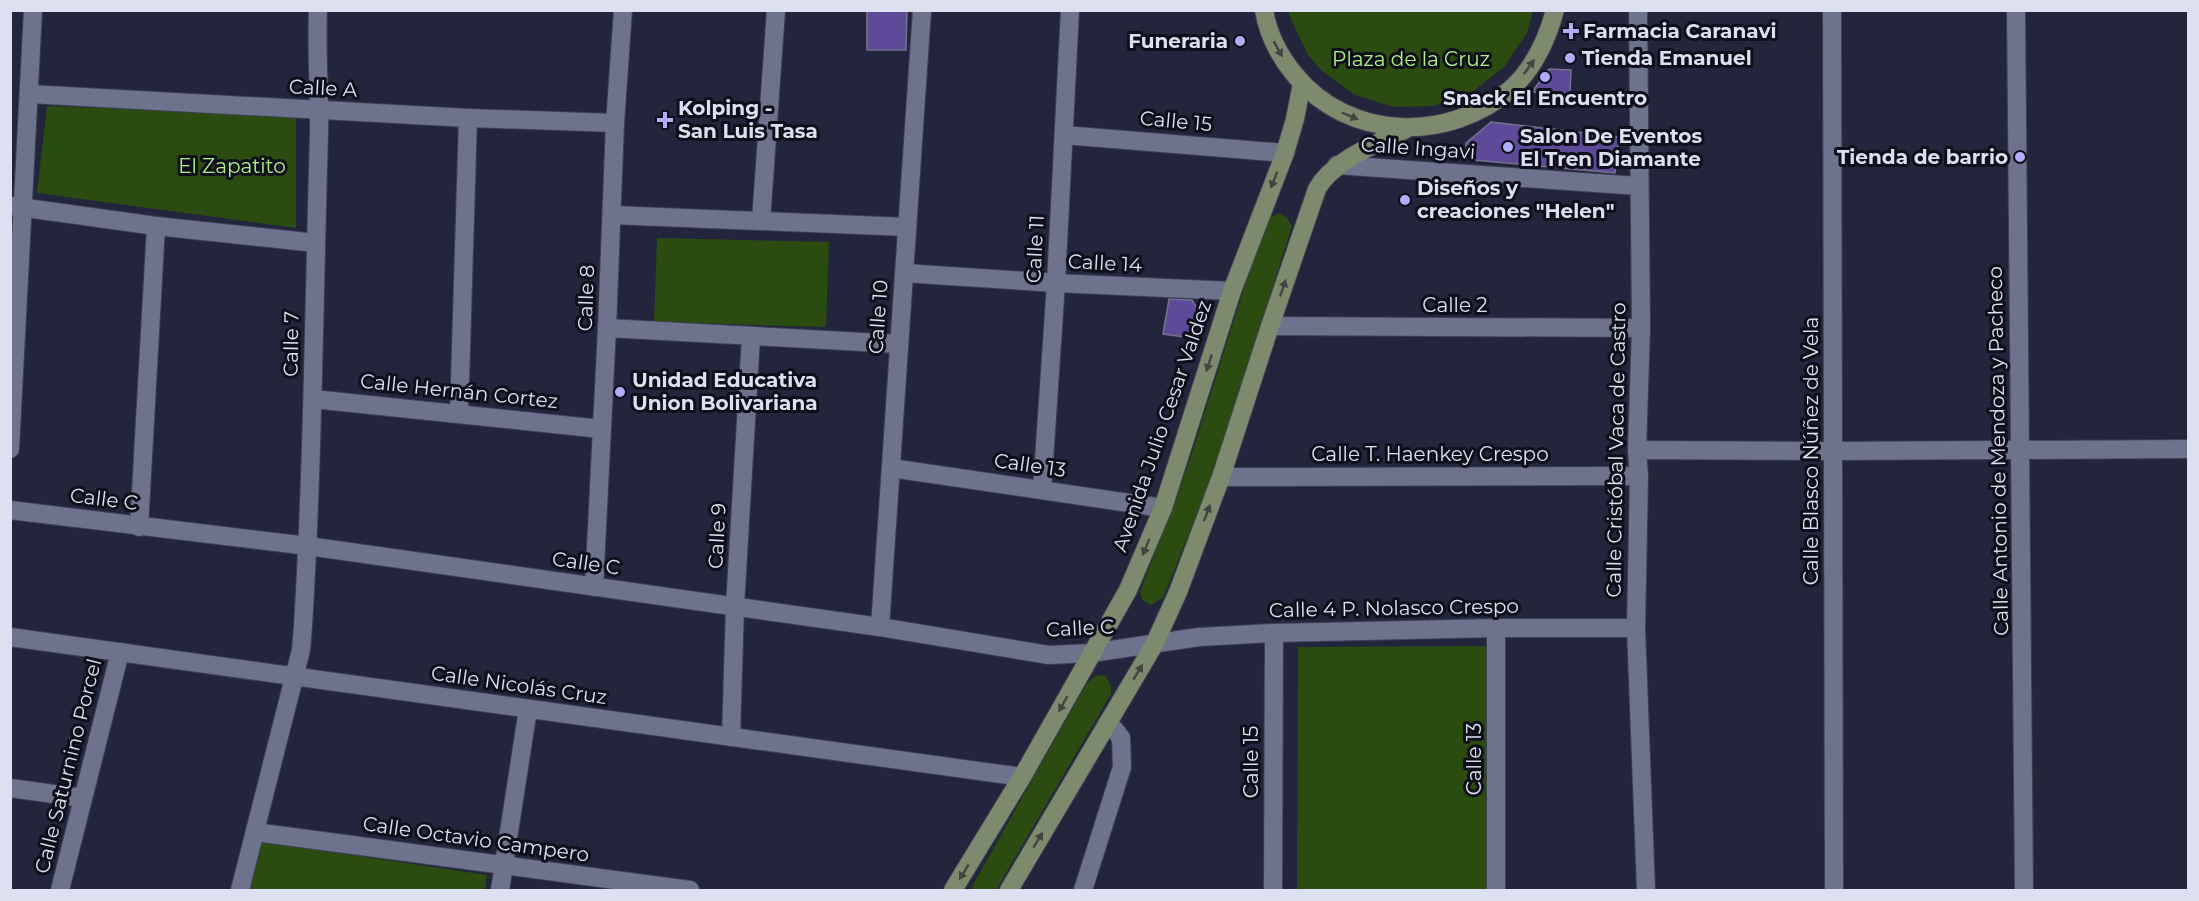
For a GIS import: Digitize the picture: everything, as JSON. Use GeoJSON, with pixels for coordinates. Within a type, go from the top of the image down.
{"type":"FeatureCollection","features":[{"type":"Feature","properties":{"kind":"main road"},"geometry":{"type":"LineString","coordinates":[[1264,10],[1273,42],[1286,64],[1319,99],[1360,120],[1406,129],[1452,122],[1474,114],[1494,102],[1528,70],[1541,50],[1556,10]]}},
{"type":"Feature","properties":{"kind":"main road","name":"Avenida Julio Cesar Valdez"},"geometry":{"type":"LineString","coordinates":[[953,891],[1022,777],[1128,590],[1163,507],[1232,291],[1285,153],[1302,83]]}},
{"type":"Feature","properties":{"kind":"main road"},"geometry":{"type":"LineString","coordinates":[[1009,891],[1154,645],[1178,592],[1221,477],[1317,189],[1322,180],[1337,165],[1406,129]]}},
{"type":"Feature","properties":{"kind":"street"},"geometry":{"type":"LineString","coordinates":[[10,449],[17,206],[29,94],[33,10]]}},
{"type":"Feature","properties":{"kind":"street","name":"Calle 7"},"geometry":{"type":"LineString","coordinates":[[240,891],[302,642],[313,399],[319,110],[318,10]]}},
{"type":"Feature","properties":{"kind":"street","name":"Calle 8"},"geometry":{"type":"LineString","coordinates":[[594,587],[615,123],[623,10]]}},
{"type":"Feature","properties":{"kind":"street"},"geometry":{"type":"LineString","coordinates":[[761,221],[776,10]]}},
{"type":"Feature","properties":{"kind":"street","name":"Calle 10"},"geometry":{"type":"LineString","coordinates":[[880,627],[922,10]]}},
{"type":"Feature","properties":{"kind":"street","name":"Calle 11"},"geometry":{"type":"LineString","coordinates":[[1042,490],[1056,283],[1070,10]]}},
{"type":"Feature","properties":{"kind":"street","name":"Calle Cristóbal Vaca de Castro"},"geometry":{"type":"LineString","coordinates":[[1638,10],[1641,328],[1637,450],[1639,476],[1636,628],[1646,891]]}},
{"type":"Feature","properties":{"kind":"street","name":"Calle Blasco Núñez de Vela"},"geometry":{"type":"LineString","coordinates":[[1832,10],[1834,891]]}},
{"type":"Feature","properties":{"kind":"street","name":"Calle Antonio de Mendoza y Pacheco"},"geometry":{"type":"LineString","coordinates":[[2016,10],[2024,891]]}},
{"type":"Feature","properties":{"kind":"street","name":"Calle A"},"geometry":{"type":"LineString","coordinates":[[29,94],[468,118],[615,123]]}},
{"type":"Feature","properties":{"kind":"street"},"geometry":{"type":"LineString","coordinates":[[459,414],[468,118]]}},
{"type":"Feature","properties":{"kind":"street","name":"Calle 15"},"geometry":{"type":"LineString","coordinates":[[1064,135],[1285,153]]}},
{"type":"Feature","properties":{"kind":"street","name":"Calle Ingavi"},"geometry":{"type":"LineString","coordinates":[[1337,165],[1639,186]]}},
{"type":"Feature","properties":{"kind":"street"},"geometry":{"type":"LineString","coordinates":[[17,206],[156,226],[315,243]]}},
{"type":"Feature","properties":{"kind":"street"},"geometry":{"type":"LineString","coordinates":[[612,215],[907,227]]}},
{"type":"Feature","properties":{"kind":"street"},"geometry":{"type":"LineString","coordinates":[[139,527],[156,226]]}},
{"type":"Feature","properties":{"kind":"street","name":"Calle 14"},"geometry":{"type":"LineString","coordinates":[[904,273],[1232,291]]}},
{"type":"Feature","properties":{"kind":"street","name":"Calle 2"},"geometry":{"type":"LineString","coordinates":[[1270,326],[1641,328]]}},
{"type":"Feature","properties":{"kind":"street"},"geometry":{"type":"LineString","coordinates":[[607,328],[899,344]]}},
{"type":"Feature","properties":{"kind":"street","name":"Calle 9"},"geometry":{"type":"LineString","coordinates":[[731,737],[735,606],[751,337]]}},
{"type":"Feature","properties":{"kind":"street","name":"Calle Hernán Cortez"},"geometry":{"type":"LineString","coordinates":[[313,399],[601,429]]}},
{"type":"Feature","properties":{"kind":"street"},"geometry":{"type":"LineString","coordinates":[[1637,450],[2188,449]]}},
{"type":"Feature","properties":{"kind":"street","name":"Calle 13"},"geometry":{"type":"LineString","coordinates":[[891,468],[1163,507]]}},
{"type":"Feature","properties":{"kind":"street","name":"Calle T. Haenkey Crespo"},"geometry":{"type":"LineString","coordinates":[[1221,477],[1639,476]]}},
{"type":"Feature","properties":{"kind":"street","name":"Calle C"},"geometry":{"type":"LineString","coordinates":[[10,510],[308,546],[880,627],[1049,655],[1092,653],[1154,645]]}},
{"type":"Feature","properties":{"kind":"street","name":"Calle 13"},"geometry":{"type":"LineString","coordinates":[[1496,628],[1496,891]]}},
{"type":"Feature","properties":{"kind":"street","name":"Calle 4 P. Nolasco Crespo"},"geometry":{"type":"LineString","coordinates":[[1154,645],[1199,637],[1274,633],[1496,628],[1636,628]]}},
{"type":"Feature","properties":{"kind":"street","name":"Calle 15"},"geometry":{"type":"LineString","coordinates":[[1273,891],[1274,633]]}},
{"type":"Feature","properties":{"kind":"street","name":"Calle Nicolás Cruz"},"geometry":{"type":"LineString","coordinates":[[10,637],[1022,777]]}},
{"type":"Feature","properties":{"kind":"street","name":"Calle Saturnino Porcel"},"geometry":{"type":"LineString","coordinates":[[60,891],[120,652]]}},
{"type":"Feature","properties":{"kind":"street"},"geometry":{"type":"LineString","coordinates":[[500,891],[528,708]]}},
{"type":"Feature","properties":{"kind":"street"},"geometry":{"type":"LineString","coordinates":[[1083,891],[1122,767],[1121,738],[1107,724]]}},
{"type":"Feature","properties":{"kind":"street"},"geometry":{"type":"LineString","coordinates":[[10,788],[83,798]]}},
{"type":"Feature","properties":{"kind":"street","name":"Calle Octavio Campero"},"geometry":{"type":"LineString","coordinates":[[255,832],[690,891]]}},
{"type":"Feature","properties":{"kind":"green space","name":"Plaza de la Cruz"},"geometry":{"type":"Polygon","coordinates":[[[1289,10],[1533,11],[1527,33],[1504,67],[1472,92],[1434,106],[1393,107],[1355,95],[1322,71],[1308,55],[1290,17],[1289,10]]]}},
{"type":"Feature","properties":{"kind":"green space","name":"El Zapatito"},"geometry":{"type":"Polygon","coordinates":[[[47,106],[296,115],[296,228],[37,193],[47,106]]]}},
{"type":"Feature","properties":{"kind":"green space"},"geometry":{"type":"Polygon","coordinates":[[[1279,213],[1287,218],[1292,226],[1217,464],[1163,598],[1151,605],[1142,600],[1140,592],[1191,456],[1264,225],[1271,217],[1279,213]]]}},
{"type":"Feature","properties":{"kind":"green space"},"geometry":{"type":"Polygon","coordinates":[[[657,238],[829,242],[826,327],[654,322],[657,238]]]}},
{"type":"Feature","properties":{"kind":"green space"},"geometry":{"type":"Polygon","coordinates":[[[1492,646],[1490,890],[1297,890],[1298,647],[1492,646]]]}},
{"type":"Feature","properties":{"kind":"green space"},"geometry":{"type":"Polygon","coordinates":[[[1097,675],[1105,676],[1111,685],[1111,694],[996,890],[970,890],[1087,683],[1097,675]]]}},
{"type":"Feature","properties":{"kind":"green space"},"geometry":{"type":"Polygon","coordinates":[[[258,841],[487,875],[485,890],[246,890],[258,841]]]}},
{"type":"Feature","properties":{"kind":"building"},"geometry":{"type":"Polygon","coordinates":[[[867,10],[907,10],[906,50],[867,50],[867,10]]]}},
{"type":"Feature","properties":{"kind":"building"},"geometry":{"type":"Polygon","coordinates":[[[1549,69],[1571,70],[1570,93],[1532,92],[1549,69]]]}},
{"type":"Feature","properties":{"kind":"building"},"geometry":{"type":"Polygon","coordinates":[[[1491,122],[1619,137],[1615,173],[1473,160],[1466,152],[1466,143],[1491,122]]]}},
{"type":"Feature","properties":{"kind":"building"},"geometry":{"type":"Polygon","coordinates":[[[1169,299],[1192,300],[1197,308],[1192,338],[1163,334],[1169,299]]]}},
{"type":"Feature","properties":{"kind":"place","name":"Farmacia Caranavi"},"geometry":{"type":"Point","coordinates":[1571,31]}},
{"type":"Feature","properties":{"kind":"place","name":"Funeraria"},"geometry":{"type":"Point","coordinates":[1240,41]}},
{"type":"Feature","properties":{"kind":"place","name":"Tienda Emanuel"},"geometry":{"type":"Point","coordinates":[1570,58]}},
{"type":"Feature","properties":{"kind":"place","name":"Snack El Encuentro"},"geometry":{"type":"Point","coordinates":[1545,77]}},
{"type":"Feature","properties":{"kind":"place","name":"Kolping - San Luis Tasa"},"geometry":{"type":"Point","coordinates":[665,120]}},
{"type":"Feature","properties":{"kind":"place","name":"Salon De Eventos El Tren Diamante"},"geometry":{"type":"Point","coordinates":[1508,147]}},
{"type":"Feature","properties":{"kind":"place","name":"Tienda de barrio"},"geometry":{"type":"Point","coordinates":[2020,157]}},
{"type":"Feature","properties":{"kind":"place","name":"Diseños y creaciones \"Helen\""},"geometry":{"type":"Point","coordinates":[1405,200]}},
{"type":"Feature","properties":{"kind":"place","name":"Unidad Educativa Union Bolivariana"},"geometry":{"type":"Point","coordinates":[620,392]}}]}
